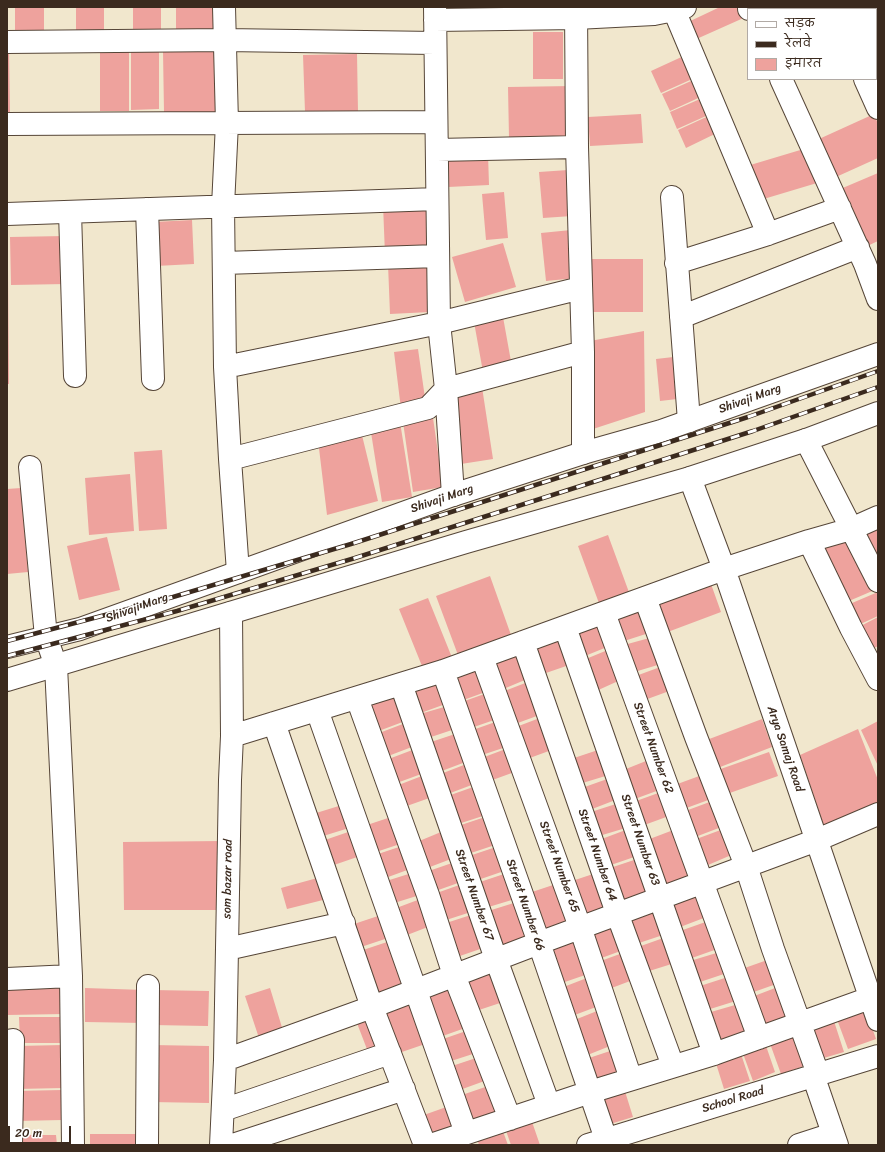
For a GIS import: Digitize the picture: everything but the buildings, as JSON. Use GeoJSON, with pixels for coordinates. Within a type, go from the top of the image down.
{"type":"FeatureCollection","features":[{"type":"Feature","properties":{"kind":"street"},"geometry":{"type":"LineString","coordinates":[[224,7],[227,123],[218,206],[224,263],[225,367],[238,572]]}},
{"type":"Feature","properties":{"kind":"street"},"geometry":{"type":"LineString","coordinates":[[453,495],[446,389],[439,323],[435,14],[654,14],[679,9],[768,234]]}},
{"type":"Feature","properties":{"kind":"street"},"geometry":{"type":"LineString","coordinates":[[576,13],[583,453]]}},
{"type":"Feature","properties":{"kind":"street"},"geometry":{"type":"LineString","coordinates":[[7,42],[225,40],[435,43]]}},
{"type":"Feature","properties":{"kind":"street"},"geometry":{"type":"LineString","coordinates":[[781,80],[840,208],[866,252],[878,299]]}},
{"type":"Feature","properties":{"kind":"street"},"geometry":{"type":"LineString","coordinates":[[7,124],[436,122]]}},
{"type":"Feature","properties":{"kind":"street"},"geometry":{"type":"LineString","coordinates":[[437,150],[577,147]]}},
{"type":"Feature","properties":{"kind":"street"},"geometry":{"type":"LineString","coordinates":[[672,197],[689,421]]}},
{"type":"Feature","properties":{"kind":"street"},"geometry":{"type":"LineString","coordinates":[[7,214],[437,199]]}},
{"type":"Feature","properties":{"kind":"street"},"geometry":{"type":"LineString","coordinates":[[676,264],[768,234],[840,208]]}},
{"type":"Feature","properties":{"kind":"street"},"geometry":{"type":"LineString","coordinates":[[147,209],[153,379]]}},
{"type":"Feature","properties":{"kind":"street"},"geometry":{"type":"LineString","coordinates":[[70,212],[75,376]]}},
{"type":"Feature","properties":{"kind":"street"},"geometry":{"type":"LineString","coordinates":[[681,317],[866,252]]}},
{"type":"Feature","properties":{"kind":"street"},"geometry":{"type":"LineString","coordinates":[[224,263],[438,256]]}},
{"type":"Feature","properties":{"kind":"street"},"geometry":{"type":"LineString","coordinates":[[225,367],[439,323],[581,288]]}},
{"type":"Feature","properties":{"kind":"street"},"geometry":{"type":"LineString","coordinates":[[230,459],[428,408],[446,389],[582,352]]}},
{"type":"Feature","properties":{"kind":"street","name":"Shivaji Marg"},"geometry":{"type":"LineString","coordinates":[[7,647],[80,629],[453,495],[583,453],[661,431],[878,354]]}},
{"type":"Feature","properties":{"kind":"street"},"geometry":{"type":"LineString","coordinates":[[7,680],[466,542],[690,478],[806,440],[878,413]]}},
{"type":"Feature","properties":{"kind":"street"},"geometry":{"type":"LineString","coordinates":[[806,440],[878,582]]}},
{"type":"Feature","properties":{"kind":"street"},"geometry":{"type":"LineString","coordinates":[[30,467],[46,637],[56,666],[71,976],[73,1145]]}},
{"type":"Feature","properties":{"kind":"street","name":"Arya Samaj Road"},"geometry":{"type":"LineString","coordinates":[[690,478],[724,569],[878,1020]]}},
{"type":"Feature","properties":{"kind":"street"},"geometry":{"type":"LineString","coordinates":[[232,736],[443,671],[724,569],[851,529],[878,517]]}},
{"type":"Feature","properties":{"kind":"street"},"geometry":{"type":"LineString","coordinates":[[809,541],[851,628],[878,679]]}},
{"type":"Feature","properties":{"kind":"street"},"geometry":{"type":"LineString","coordinates":[[645,598],[696,737],[746,866],[800,1023],[835,1140],[799,1145]]}},
{"type":"Feature","properties":{"kind":"street","name":"som bazar road"},"geometry":{"type":"LineString","coordinates":[[221,1145],[232,736],[231,613]]}},
{"type":"Feature","properties":{"kind":"street","name":"Street Number 62"},"geometry":{"type":"LineString","coordinates":[[604,613],[759,1038]]}},
{"type":"Feature","properties":{"kind":"street","name":"Street Number 63"},"geometry":{"type":"LineString","coordinates":[[565,627],[714,1054]]}},
{"type":"Feature","properties":{"kind":"street","name":"Street Number 64"},"geometry":{"type":"LineString","coordinates":[[523,642],[617,913],[673,1066]]}},
{"type":"Feature","properties":{"kind":"street","name":"Street Number 65"},"geometry":{"type":"LineString","coordinates":[[482,657],[580,927],[632,1079]]}},
{"type":"Feature","properties":{"kind":"street","name":"Street Number 66"},"geometry":{"type":"LineString","coordinates":[[443,671],[590,1092],[600,1143]]}},
{"type":"Feature","properties":{"kind":"street","name":"Street Number 67"},"geometry":{"type":"LineString","coordinates":[[401,684],[496,959],[549,1105]]}},
{"type":"Feature","properties":{"kind":"street"},"geometry":{"type":"LineString","coordinates":[[356,698],[428,895],[454,975],[510,1118]]}},
{"type":"Feature","properties":{"kind":"street"},"geometry":{"type":"LineString","coordinates":[[317,710],[466,1133]]}},
{"type":"Feature","properties":{"kind":"street"},"geometry":{"type":"LineString","coordinates":[[274,723],[372,1007],[425,1145]]}},
{"type":"Feature","properties":{"kind":"street"},"geometry":{"type":"LineString","coordinates":[[224,1060],[372,1007],[617,913],[816,840],[878,814]]}},
{"type":"Feature","properties":{"kind":"street"},"geometry":{"type":"LineString","coordinates":[[227,949],[344,924]]}},
{"type":"Feature","properties":{"kind":"street"},"geometry":{"type":"LineString","coordinates":[[7,979],[71,976]]}},
{"type":"Feature","properties":{"kind":"street"},"geometry":{"type":"LineString","coordinates":[[147,1145],[148,986]]}},
{"type":"Feature","properties":{"kind":"street"},"geometry":{"type":"LineString","coordinates":[[431,1145],[549,1105],[714,1054],[870,998]]}},
{"type":"Feature","properties":{"kind":"street"},"geometry":{"type":"LineString","coordinates":[[7,1041],[13,1040],[9,1096],[11,1145]]}},
{"type":"Feature","properties":{"kind":"street"},"geometry":{"type":"LineString","coordinates":[[223,1110],[390,1053]]}},
{"type":"Feature","properties":{"kind":"street","name":"School Road"},"geometry":{"type":"LineString","coordinates":[[600,1143],[816,1074],[878,1056]]}},
{"type":"Feature","properties":{"kind":"street"},"geometry":{"type":"LineString","coordinates":[[233,1145],[404,1089]]}},
{"type":"Feature","properties":{"kind":"railway"},"geometry":{"type":"LineString","coordinates":[[7,641],[173,597],[351,544],[748,417],[878,371]]}},
{"type":"Feature","properties":{"kind":"railway"},"geometry":{"type":"LineString","coordinates":[[7,656],[177,611],[355,558],[753,431],[878,387]]}}]}
